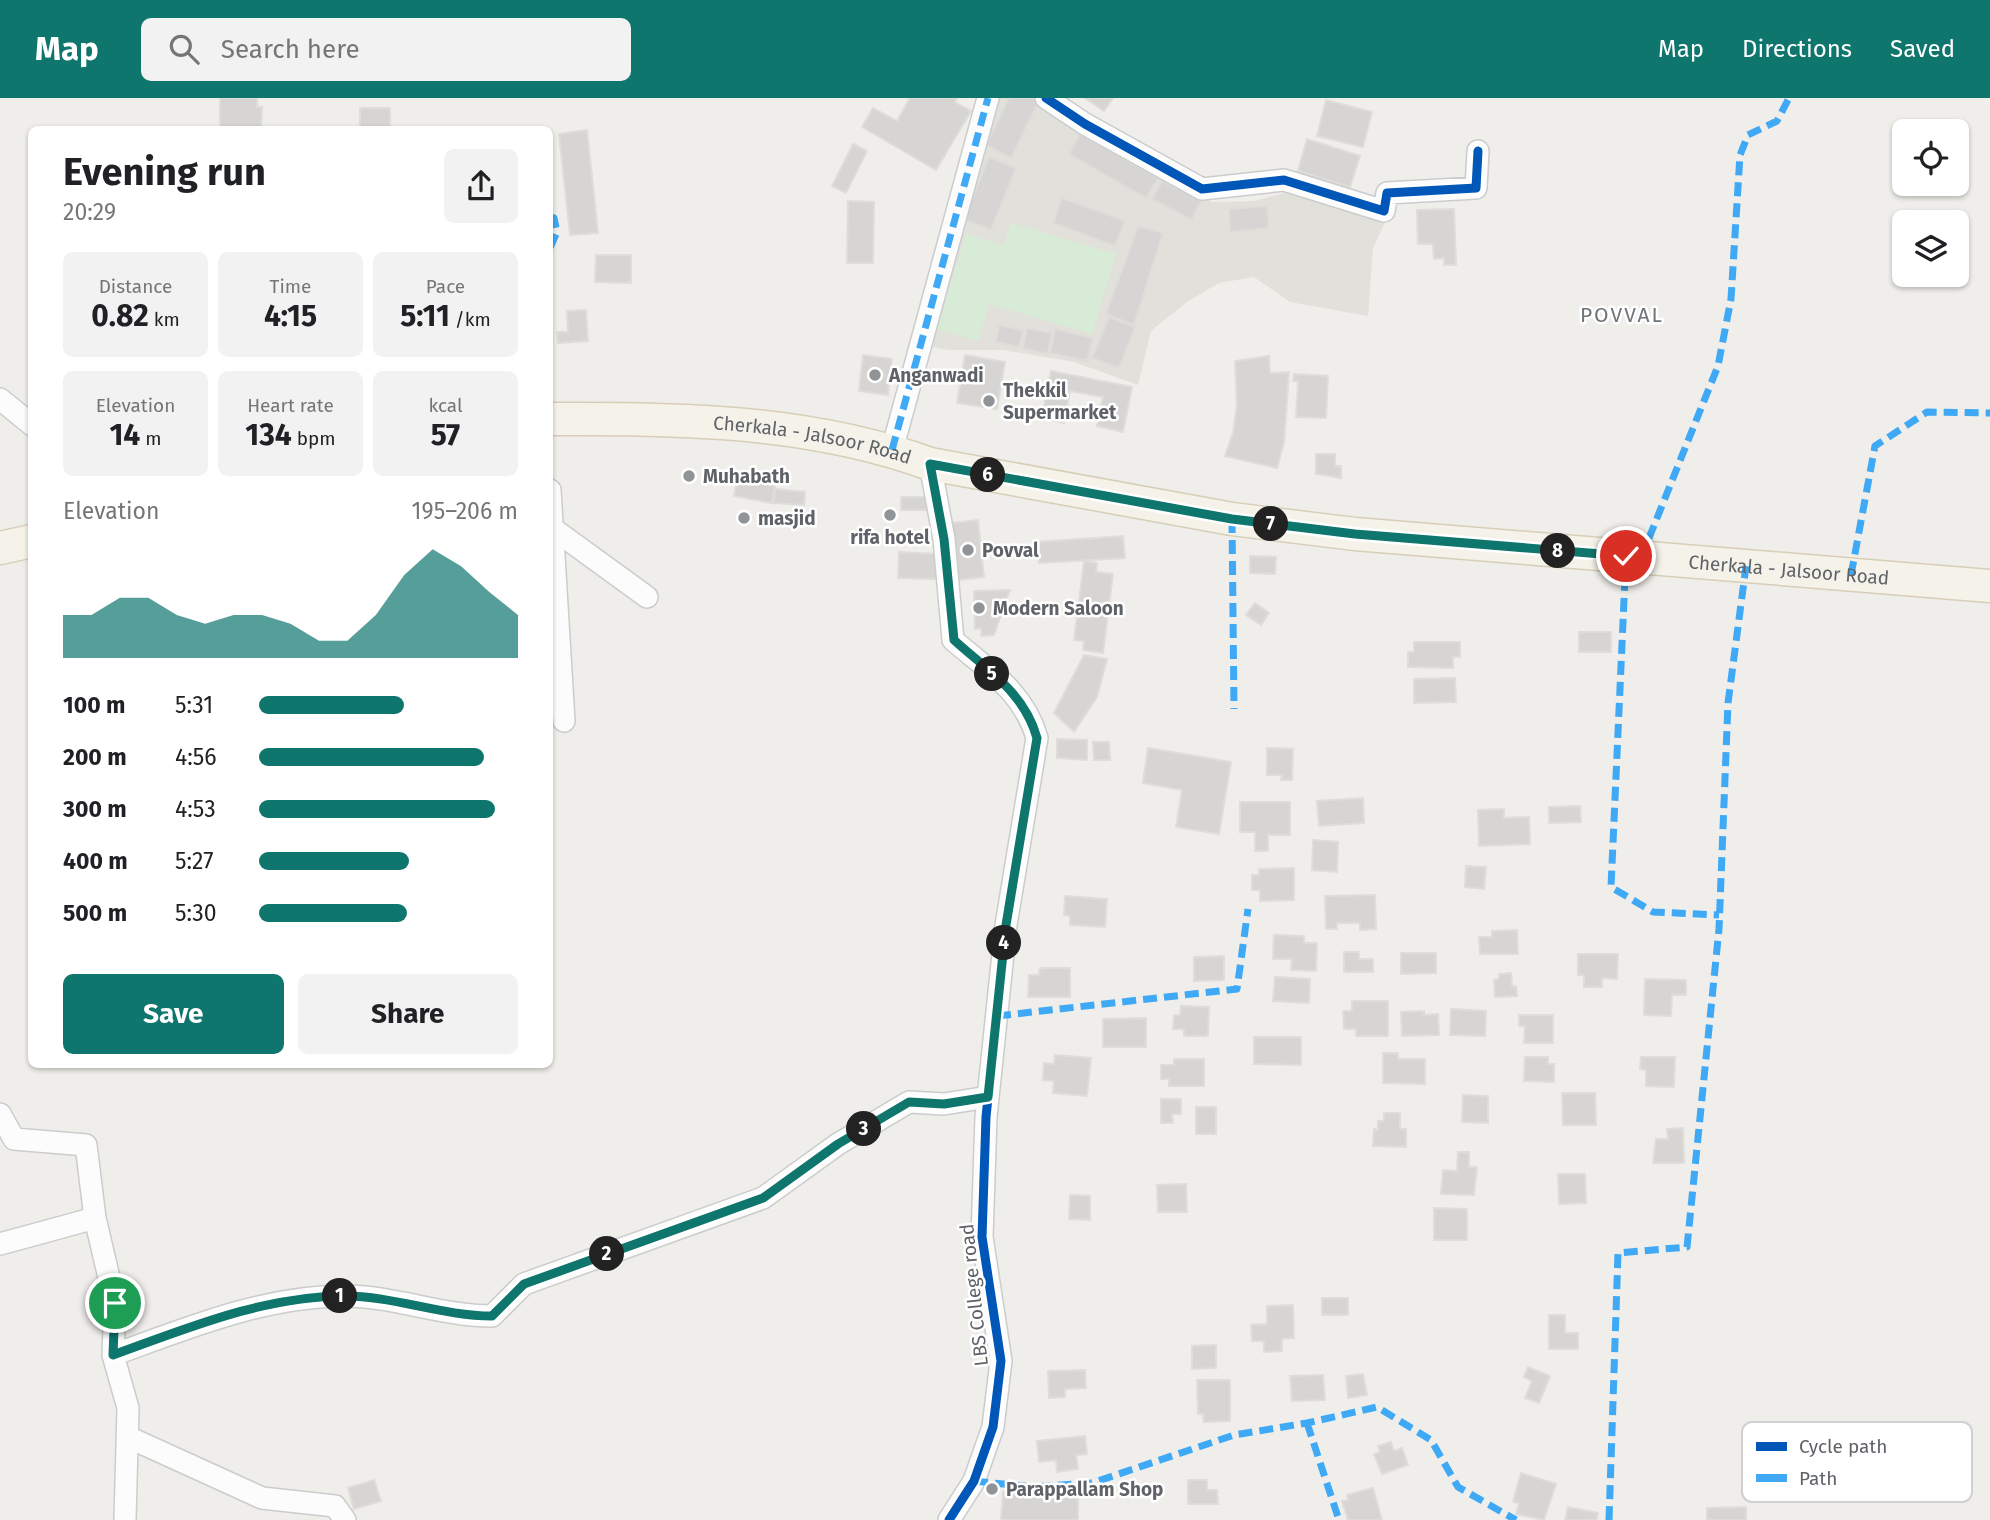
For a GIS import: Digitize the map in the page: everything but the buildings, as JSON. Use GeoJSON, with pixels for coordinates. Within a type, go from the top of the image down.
{"type":"FeatureCollection","features":[{"type":"Feature","properties":{"kind":"main road","name":"Cherkala - Jalsoor Road"},"geometry":{"type":"LineString","coordinates":[[553,419],[664,418],[766,429],[892,450],[930,464],[1232,519],[1328,531],[1990,586]]}},
{"type":"Feature","properties":{"kind":"main road"},"geometry":{"type":"LineString","coordinates":[[0,548],[28,542]]}},
{"type":"Feature","properties":{"kind":"street"},"geometry":{"type":"LineString","coordinates":[[892,450],[988,98]]}},
{"type":"Feature","properties":{"kind":"street"},"geometry":{"type":"LineString","coordinates":[[1046,98],[1085,124],[1202,189],[1284,180],[1384,211],[1387,193],[1476,188],[1478,151]]}},
{"type":"Feature","properties":{"kind":"street"},"geometry":{"type":"LineString","coordinates":[[0,399],[28,422]]}},
{"type":"Feature","properties":{"kind":"street","name":"LBS College road"},"geometry":{"type":"LineString","coordinates":[[930,464],[944,539],[954,640],[1021,699],[1037,738],[1006,925],[988,1097],[982,1237],[1001,1362],[993,1427],[974,1481],[949,1520]]}},
{"type":"Feature","properties":{"kind":"street"},"geometry":{"type":"LineString","coordinates":[[553,529],[647,597]]}},
{"type":"Feature","properties":{"kind":"street"},"geometry":{"type":"LineString","coordinates":[[553,544],[564,721]]}},
{"type":"Feature","properties":{"kind":"street"},"geometry":{"type":"LineString","coordinates":[[113,1355],[247,1309],[289,1301],[346,1296],[460,1316],[492,1316],[524,1284],[763,1198],[838,1144],[909,1102],[944,1104],[988,1097]]}},
{"type":"Feature","properties":{"kind":"street"},"geometry":{"type":"LineString","coordinates":[[0,1114],[13,1139],[86,1145],[95,1218],[115,1303],[113,1355],[128,1408],[125,1520]]}},
{"type":"Feature","properties":{"kind":"street"},"geometry":{"type":"LineString","coordinates":[[0,1244],[95,1218]]}},
{"type":"Feature","properties":{"kind":"street"},"geometry":{"type":"LineString","coordinates":[[128,1437],[262,1498],[335,1506],[345,1520]]}},
{"type":"Feature","properties":{"kind":"shaded area"},"geometry":{"type":"Polygon","coordinates":[[[998,98],[1037,98],[1078,130],[1212,202],[1254,201],[1292,191],[1387,218],[1373,248],[1368,316],[1290,302],[1254,277],[1219,283],[1188,301],[1151,331],[1138,385],[1074,362],[1004,350],[949,350],[923,345],[998,98]]]}},
{"type":"Feature","properties":{"kind":"green space"},"geometry":{"type":"Polygon","coordinates":[[[1011,223],[1116,254],[1092,334],[989,304],[978,341],[937,329],[966,234],[1004,245],[1011,223]]]}},
{"type":"Feature","properties":{"kind":"marked path"},"geometry":{"type":"LineString","coordinates":[[892,450],[988,98]]}},
{"type":"Feature","properties":{"kind":"marked path"},"geometry":{"type":"LineString","coordinates":[[1641,558],[1718,366],[1731,299],[1740,155],[1748,135],[1777,121],[1789,98]]}},
{"type":"Feature","properties":{"kind":"marked path"},"geometry":{"type":"LineString","coordinates":[[553,218],[557,232],[553,241]]}},
{"type":"Feature","properties":{"kind":"marked path"},"geometry":{"type":"LineString","coordinates":[[1851,575],[1875,446],[1927,412],[1990,413]]}},
{"type":"Feature","properties":{"kind":"marked path"},"geometry":{"type":"LineString","coordinates":[[1232,519],[1234,709]]}},
{"type":"Feature","properties":{"kind":"marked path"},"geometry":{"type":"LineString","coordinates":[[1626,556],[1611,887],[1653,912],[1719,915]]}},
{"type":"Feature","properties":{"kind":"marked path"},"geometry":{"type":"LineString","coordinates":[[1609,1520],[1618,1253],[1687,1247],[1719,929],[1728,703],[1746,566]]}},
{"type":"Feature","properties":{"kind":"marked path"},"geometry":{"type":"LineString","coordinates":[[997,1016],[1237,989],[1248,909]]}},
{"type":"Feature","properties":{"kind":"marked path"},"geometry":{"type":"LineString","coordinates":[[974,1481],[1032,1487],[1092,1483],[1234,1435],[1307,1423],[1377,1407],[1431,1440],[1458,1487],[1516,1520]]}},
{"type":"Feature","properties":{"kind":"marked path"},"geometry":{"type":"LineString","coordinates":[[1307,1423],[1339,1520]]}},
{"type":"Feature","properties":{"kind":"cycle path"},"geometry":{"type":"LineString","coordinates":[[1046,98],[1085,124],[1202,189],[1284,180],[1384,211],[1387,193],[1476,188],[1478,151]]}},
{"type":"Feature","properties":{"kind":"cycle path"},"geometry":{"type":"LineString","coordinates":[[930,464],[944,539],[953,640],[992,672],[1014,695],[1031,722],[1037,738],[1006,925],[986,1117],[982,1237],[1001,1361],[993,1427],[974,1481],[949,1520]]}},
{"type":"Feature","properties":{"kind":"cycle path"},"geometry":{"type":"LineString","coordinates":[[113,1355],[227,1315],[315,1297],[382,1299],[455,1313],[492,1316],[524,1284],[763,1198],[838,1144],[909,1102],[944,1104],[988,1097]]}},
{"type":"Feature","properties":{"kind":"place","name":"Anganwadi"},"geometry":{"type":"Point","coordinates":[875,375]}},
{"type":"Feature","properties":{"kind":"place","name":"Thekkil Supermarket"},"geometry":{"type":"Point","coordinates":[989,401]}},
{"type":"Feature","properties":{"kind":"place","name":"Muhabath"},"geometry":{"type":"Point","coordinates":[689,476]}},
{"type":"Feature","properties":{"kind":"place","name":"rifa hotel"},"geometry":{"type":"Point","coordinates":[890,515]}},
{"type":"Feature","properties":{"kind":"place","name":"masjid"},"geometry":{"type":"Point","coordinates":[744,518]}},
{"type":"Feature","properties":{"kind":"place","name":"Povval"},"geometry":{"type":"Point","coordinates":[968,550]}},
{"type":"Feature","properties":{"kind":"place","name":"Modern Saloon"},"geometry":{"type":"Point","coordinates":[979,608]}},
{"type":"Feature","properties":{"kind":"place","name":"Parappallam Shop"},"geometry":{"type":"Point","coordinates":[992,1489]}},
{"type":"Feature","properties":{"kind":"district","name":"POVVAL"},"geometry":{"type":"Point","coordinates":[1622,315]}},
{"type":"Feature","properties":{"kind":"route"},"geometry":{"type":"LineString","coordinates":[[115,1303],[113,1355],[247,1309],[289,1301],[346,1296],[460,1316],[492,1316],[524,1284],[697,1219],[763,1198],[838,1144],[909,1102],[944,1104],[988,1097],[1006,925],[1037,738],[1021,699],[954,640],[944,539],[930,464],[1232,519],[1355,534],[1626,556]]}}]}
